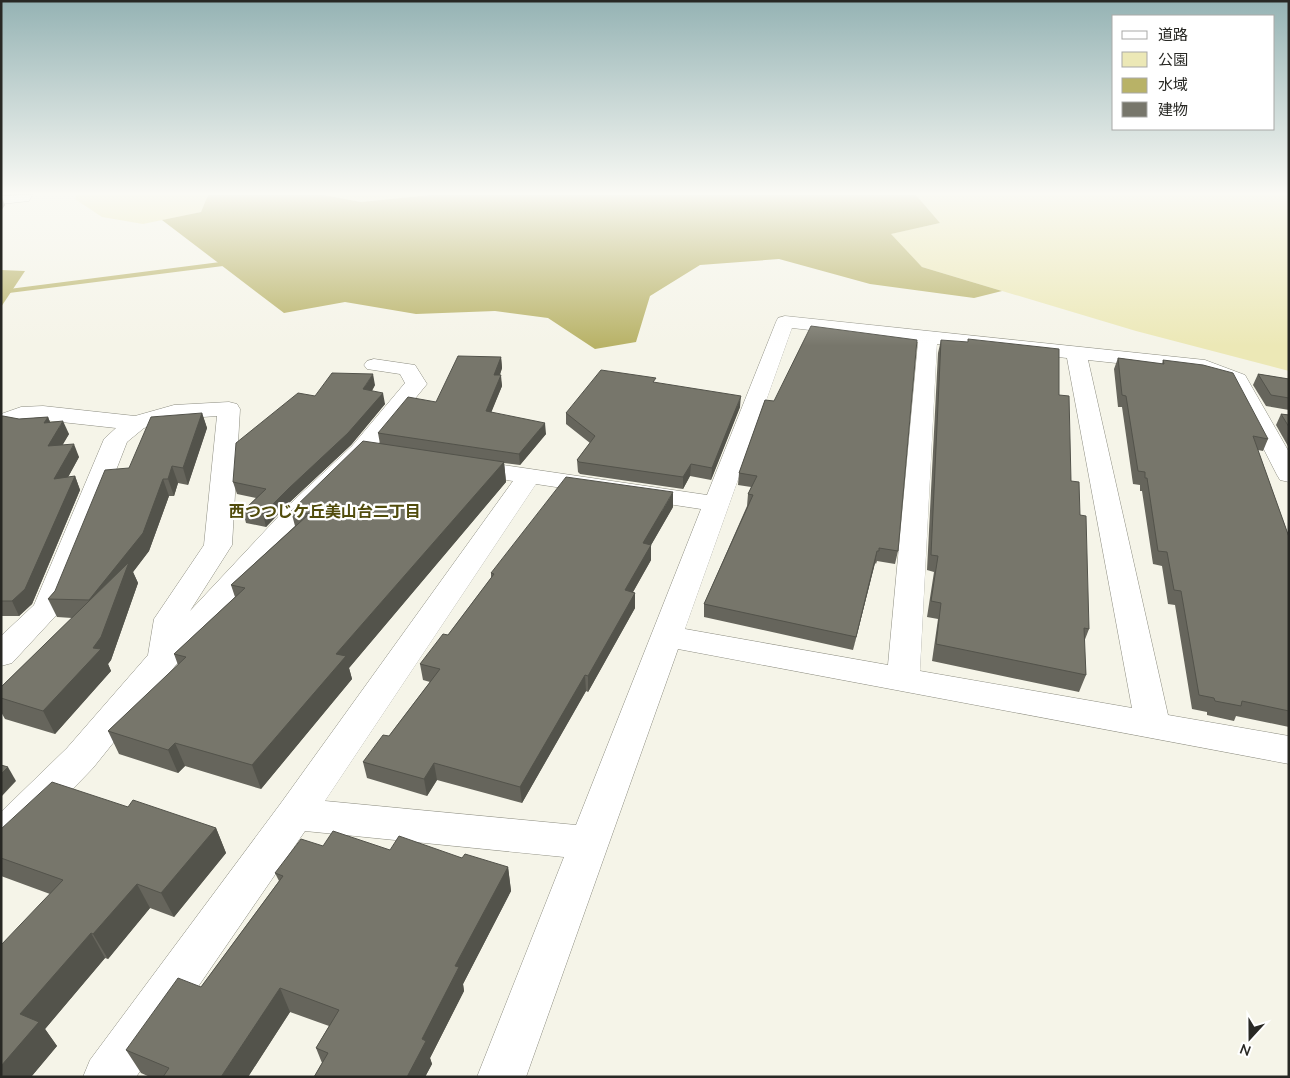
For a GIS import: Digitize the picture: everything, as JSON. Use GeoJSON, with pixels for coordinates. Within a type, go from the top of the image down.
{"type":"FeatureCollection","features":[{"type":"Feature","properties":{"kind":"street"},"geometry":{"type":"LineString","coordinates":[[501,1077],[785,322],[1206,366],[1238,379],[1289,475]]}},
{"type":"Feature","properties":{"kind":"street"},"geometry":{"type":"LineString","coordinates":[[903,679],[928,337]]}},
{"type":"Feature","properties":{"kind":"street"},"geometry":{"type":"LineString","coordinates":[[1076,353],[1153,725]]}},
{"type":"Feature","properties":{"kind":"street"},"geometry":{"type":"LineString","coordinates":[[1,837],[80,758],[164,658],[301,508],[360,451],[416,384],[408,369],[374,365]]}},
{"type":"Feature","properties":{"kind":"street"},"geometry":{"type":"LineString","coordinates":[[1,423],[21,414],[42,413],[136,423],[174,412],[229,408],[218,545],[169,619],[164,658]]}},
{"type":"Feature","properties":{"kind":"street"},"geometry":{"type":"LineString","coordinates":[[1257,414],[1281,417]]}},
{"type":"Feature","properties":{"kind":"street"},"geometry":{"type":"LineString","coordinates":[[1,655],[47,609],[116,439],[136,423]]}},
{"type":"Feature","properties":{"kind":"street"},"geometry":{"type":"LineString","coordinates":[[360,451],[388,455]]}},
{"type":"Feature","properties":{"kind":"street"},"geometry":{"type":"LineString","coordinates":[[445,463],[717,504]]}},
{"type":"Feature","properties":{"kind":"street"},"geometry":{"type":"LineString","coordinates":[[107,1077],[295,814],[529,476]]}},
{"type":"Feature","properties":{"kind":"street"},"geometry":{"type":"LineString","coordinates":[[667,636],[1289,750]]}},
{"type":"Feature","properties":{"kind":"street"},"geometry":{"type":"LineString","coordinates":[[295,814],[589,843]]}},
{"type":"Feature","properties":{"kind":"green space"},"geometry":{"type":"Polygon","coordinates":[[[901,245],[1289,245],[1289,371],[1136,331],[922,267],[901,245]]]}},
{"type":"Feature","properties":{"kind":"water"},"geometry":{"type":"Polygon","coordinates":[[[195,245],[902,245],[922,267],[1002,291],[974,298],[870,284],[779,259],[700,265],[650,296],[636,342],[595,349],[548,318],[495,311],[416,314],[345,302],[284,313],[195,245]]]}},
{"type":"Feature","properties":{"kind":"water"},"geometry":{"type":"Polygon","coordinates":[[[1,270],[25,271],[1,307],[1,270]]]}},
{"type":"Feature","properties":{"kind":"building"},"geometry":{"type":"Polygon","coordinates":[[[811,326],[917,340],[898,551],[879,548],[879,551],[877,551],[856,637],[704,604],[753,495],[748,494],[757,476],[739,473],[765,400],[774,401],[811,326]]]}},
{"type":"Feature","properties":{"kind":"building"},"geometry":{"type":"Polygon","coordinates":[[[968,339],[1059,349],[1059,395],[1069,396],[1071,481],[1079,482],[1080,515],[1086,516],[1089,629],[1084,628],[1086,675],[936,644],[941,603],[931,601],[938,556],[931,555],[941,340],[968,342],[968,339]]]}},
{"type":"Feature","properties":{"kind":"building"},"geometry":{"type":"Polygon","coordinates":[[[458,356],[501,357],[494,375],[501,375],[486,411],[545,423],[519,454],[378,433],[408,397],[436,402],[458,356]]]}},
{"type":"Feature","properties":{"kind":"building"},"geometry":{"type":"Polygon","coordinates":[[[1118,358],[1164,364],[1163,360],[1203,365],[1233,373],[1268,439],[1253,436],[1289,537],[1289,711],[1242,701],[1241,706],[1215,701],[1214,698],[1199,695],[1181,591],[1174,590],[1167,552],[1158,551],[1147,478],[1145,478],[1145,472],[1138,471],[1126,396],[1122,395],[1118,358]]]}},
{"type":"Feature","properties":{"kind":"building"},"geometry":{"type":"Polygon","coordinates":[[[601,370],[656,378],[653,382],[741,396],[712,468],[691,464],[683,477],[579,462],[577,460],[595,436],[566,413],[601,370]]]}},
{"type":"Feature","properties":{"kind":"building"},"geometry":{"type":"Polygon","coordinates":[[[332,373],[373,374],[363,389],[383,393],[348,433],[263,514],[243,511],[266,489],[233,482],[236,443],[298,393],[315,396],[332,373]]]}},
{"type":"Feature","properties":{"kind":"building"},"geometry":{"type":"Polygon","coordinates":[[[1258,374],[1289,379],[1289,398],[1271,395],[1258,374]]]}},
{"type":"Feature","properties":{"kind":"building"},"geometry":{"type":"Polygon","coordinates":[[[202,413],[183,468],[172,466],[168,479],[163,479],[143,533],[89,600],[48,599],[55,591],[105,470],[129,468],[151,417],[202,413]]]}},
{"type":"Feature","properties":{"kind":"building"},"geometry":{"type":"Polygon","coordinates":[[[1281,414],[1289,415],[1289,427],[1281,414]]]}},
{"type":"Feature","properties":{"kind":"building"},"geometry":{"type":"Polygon","coordinates":[[[1,416],[19,419],[48,417],[44,423],[63,421],[48,446],[74,444],[54,479],[75,476],[25,589],[12,601],[1,601],[1,416]]]}},
{"type":"Feature","properties":{"kind":"building"},"geometry":{"type":"Polygon","coordinates":[[[363,441],[504,462],[336,654],[346,656],[252,765],[175,743],[168,750],[108,731],[186,657],[174,654],[245,588],[231,585],[309,514],[291,511],[363,441]]]}},
{"type":"Feature","properties":{"kind":"building"},"geometry":{"type":"Polygon","coordinates":[[[566,477],[673,492],[643,543],[651,545],[625,590],[635,593],[588,676],[585,675],[520,787],[434,763],[424,779],[363,762],[383,735],[389,736],[440,669],[420,664],[443,634],[448,635],[494,574],[491,573],[566,477]]]}},
{"type":"Feature","properties":{"kind":"building"},"geometry":{"type":"Polygon","coordinates":[[[129,562],[101,637],[93,648],[101,649],[43,711],[1,698],[1,687],[129,562]]]}},
{"type":"Feature","properties":{"kind":"building"},"geometry":{"type":"Polygon","coordinates":[[[1,765],[8,767],[1,774],[1,765]]]}},
{"type":"Feature","properties":{"kind":"building"},"geometry":{"type":"Polygon","coordinates":[[[52,782],[128,807],[133,800],[216,828],[161,893],[137,884],[93,934],[91,933],[20,1014],[39,1022],[1,1066],[1,945],[63,880],[1,858],[1,829],[52,782]]]}},
{"type":"Feature","properties":{"kind":"building"},"geometry":{"type":"Polygon","coordinates":[[[333,831],[390,850],[399,836],[462,858],[465,854],[508,867],[455,966],[459,967],[422,1039],[426,1041],[407,1077],[314,1077],[328,1053],[316,1048],[339,1010],[280,988],[221,1077],[163,1077],[169,1068],[126,1050],[178,978],[201,987],[283,876],[275,873],[301,839],[323,846],[333,831]]]}},
{"type":"Feature","properties":{"kind":"waterway"},"geometry":{"type":"LineString","coordinates":[[1,292],[236,262]]}},
{"type":"Feature","properties":{"kind":"district","name":"西つつじケ丘美山台二丁目"},"geometry":{"type":"Point","coordinates":[325,512]}}]}
